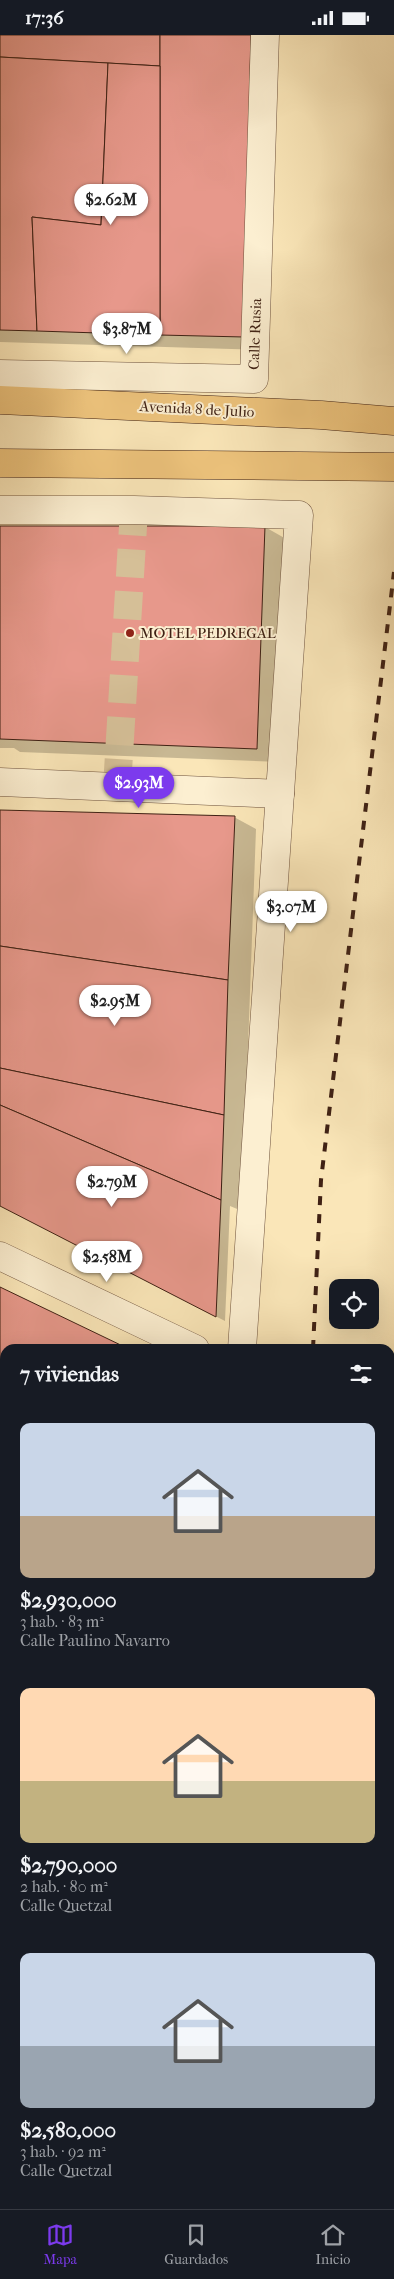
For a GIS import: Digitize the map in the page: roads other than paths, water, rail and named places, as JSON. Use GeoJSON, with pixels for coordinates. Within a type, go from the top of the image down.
{"type":"FeatureCollection","features":[{"type":"Feature","properties":{"kind":"main road","name":"Avenida 8 de Julio"},"geometry":{"type":"LineString","coordinates":[[0,400],[322,415],[394,421]]}},
{"type":"Feature","properties":{"kind":"main road"},"geometry":{"type":"LineString","coordinates":[[0,463],[394,467]]}},
{"type":"Feature","properties":{"kind":"street","name":"Calle Rusia"},"geometry":{"type":"LineString","coordinates":[[0,375],[254,379],[265,35]]}},
{"type":"Feature","properties":{"kind":"street"},"geometry":{"type":"LineString","coordinates":[[0,510],[134,510],[299,515],[242,1344]]}},
{"type":"Feature","properties":{"kind":"street"},"geometry":{"type":"LineString","coordinates":[[0,782],[280,794]]}},
{"type":"Feature","properties":{"kind":"street"},"geometry":{"type":"LineString","coordinates":[[0,1256],[185,1344]]}},
{"type":"Feature","properties":{"kind":"tunnel"},"geometry":{"type":"LineString","coordinates":[[117,787],[134,510]]}},
{"type":"Feature","properties":{"kind":"railway"},"geometry":{"type":"LineString","coordinates":[[313,1344],[321,1180],[394,572]]}},
{"type":"Feature","properties":{"kind":"place","name":"MOTEL PEDREGAL"},"geometry":{"type":"Point","coordinates":[130,633]}}]}
